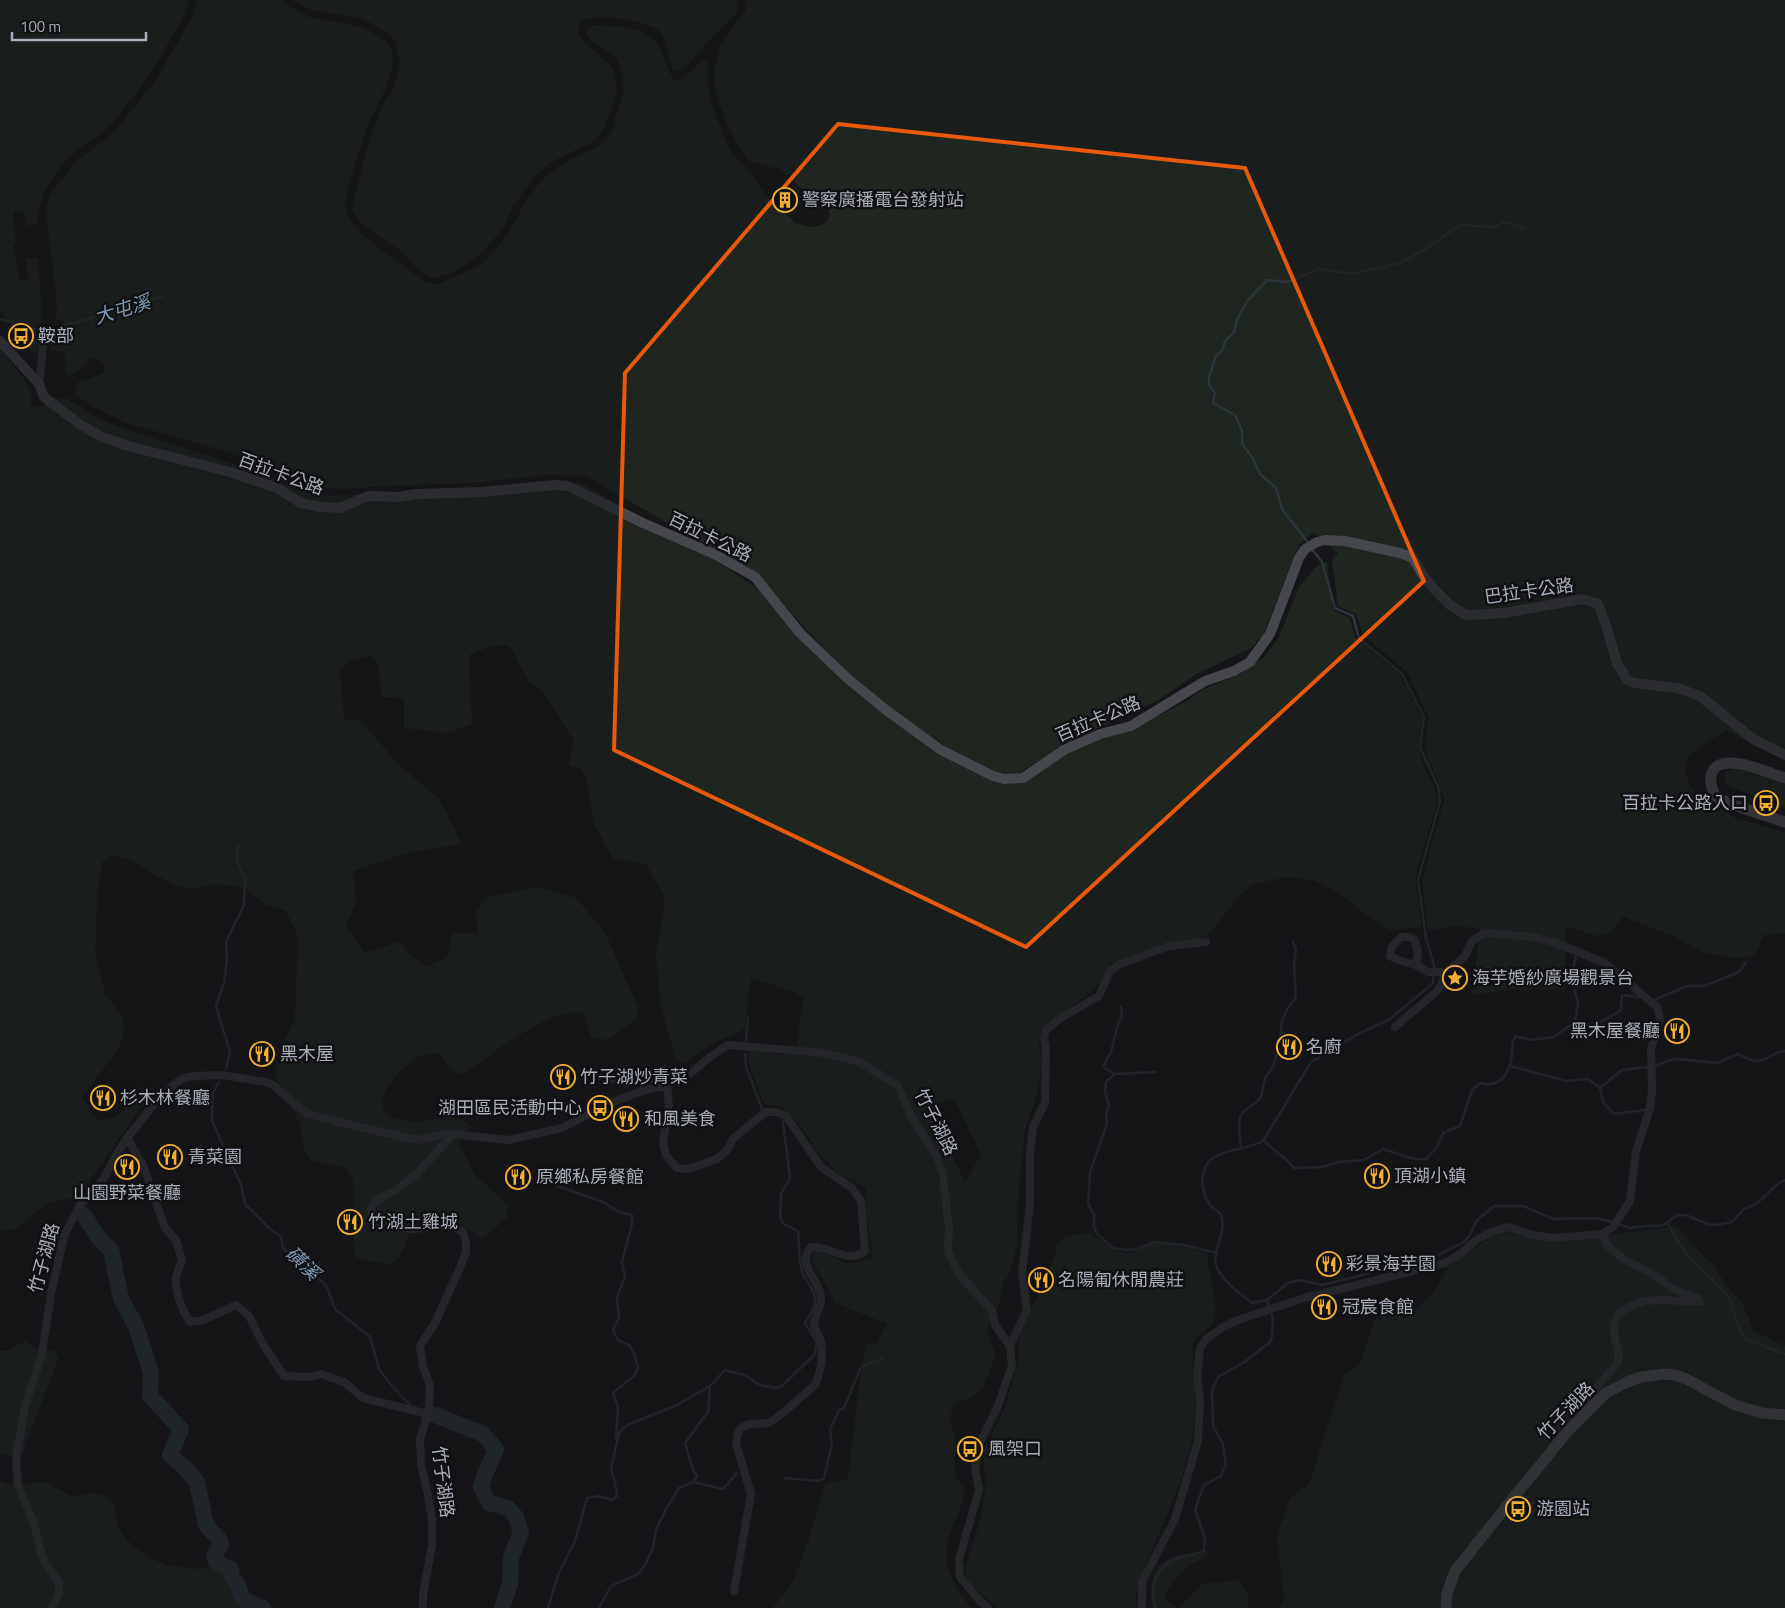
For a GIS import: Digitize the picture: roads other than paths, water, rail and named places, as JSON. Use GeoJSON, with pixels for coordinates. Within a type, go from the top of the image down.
{"type":"FeatureCollection","features":[{"type":"Feature","properties":{"kind":"main road","name":"百拉卡公路"},"geometry":{"type":"LineString","coordinates":[[0,341],[39,384],[44,397],[59,410],[102,437],[128,446],[230,472],[277,488],[301,503],[320,507],[340,508],[368,496],[398,497],[416,494],[483,492],[554,485],[568,486],[642,523],[714,554],[755,577],[800,633],[847,678],[886,710],[941,750],[993,776],[1004,779],[1023,778],[1064,750],[1100,734],[1131,726],[1205,681],[1234,671],[1250,662],[1270,634],[1299,558]]}},
{"type":"Feature","properties":{"kind":"main road","name":"巴拉卡公路"},"geometry":{"type":"LineString","coordinates":[[1299,558],[1305,549],[1325,540],[1345,541],[1400,553],[1412,558],[1434,589],[1450,605],[1466,615],[1504,613],[1583,599],[1598,604],[1617,663],[1627,680],[1634,683],[1677,688],[1700,696],[1753,740],[1785,755]]}},
{"type":"Feature","properties":{"kind":"main road"},"geometry":{"type":"LineString","coordinates":[[1785,778],[1738,763],[1721,763],[1713,770],[1710,780],[1715,796],[1730,804],[1785,822]]}},
{"type":"Feature","properties":{"kind":"main road","name":"竹子湖路"},"geometry":{"type":"LineString","coordinates":[[1446,1608],[1447,1593],[1455,1571],[1517,1493],[1584,1415],[1606,1394],[1627,1382],[1641,1377],[1665,1374],[1686,1379],[1736,1405],[1762,1413],[1785,1415]]}},
{"type":"Feature","properties":{"kind":"street"},"geometry":{"type":"LineString","coordinates":[[39,384],[44,336]]}},
{"type":"Feature","properties":{"kind":"street"},"geometry":{"type":"LineString","coordinates":[[1142,1608],[1142,1582],[1175,1519],[1198,1441],[1200,1402],[1197,1376],[1200,1348],[1207,1338],[1224,1326],[1304,1298],[1445,1263],[1462,1253],[1476,1240],[1491,1232],[1508,1227],[1533,1235],[1552,1238],[1602,1234],[1613,1227],[1619,1220],[1630,1201],[1636,1151],[1650,1108],[1652,1090],[1651,1049],[1660,1019],[1657,1007],[1605,962],[1535,937],[1485,933],[1472,941],[1465,956],[1443,973],[1430,972],[1416,965]]}},
{"type":"Feature","properties":{"kind":"street"},"geometry":{"type":"LineString","coordinates":[[988,1608],[960,1577],[959,1559],[979,1490],[975,1468],[978,1446],[997,1408],[1012,1366],[1010,1346],[1027,1310],[1022,1272],[1030,1204],[1030,1154],[1033,1127],[1044,1102],[1046,1052],[1044,1037],[1046,1030],[1062,1017],[1099,996],[1110,971],[1120,964],[1169,946],[1206,942]]}},
{"type":"Feature","properties":{"kind":"street"},"geometry":{"type":"LineString","coordinates":[[1395,1027],[1436,992],[1441,985],[1443,973]]}},
{"type":"Feature","properties":{"kind":"street","name":"竹子湖路"},"geometry":{"type":"LineString","coordinates":[[52,1608],[59,1593],[59,1582],[45,1563],[34,1523],[18,1486],[16,1456],[18,1436],[25,1407],[42,1354],[51,1294],[64,1236],[80,1206],[103,1180],[127,1138],[155,1103],[172,1086],[184,1078],[221,1075],[266,1082],[273,1085],[306,1113],[417,1140],[453,1134],[508,1140],[562,1128],[608,1104],[642,1091],[667,1085],[691,1073],[728,1045],[824,1053],[860,1062],[898,1086],[912,1116],[937,1158],[943,1175],[949,1229],[948,1251],[959,1274],[992,1311],[995,1325],[1010,1346]]}},
{"type":"Feature","properties":{"kind":"street"},"geometry":{"type":"LineString","coordinates":[[612,1079],[651,1078],[667,1085],[669,1106],[664,1143],[666,1155],[677,1168],[688,1169],[717,1158],[727,1150],[733,1139],[766,1112],[776,1112],[786,1116],[822,1167],[852,1188],[861,1201],[865,1251],[859,1256],[851,1257],[819,1246],[811,1247],[806,1253],[806,1261],[819,1289],[821,1300],[814,1323],[822,1346],[819,1376],[815,1385],[769,1422],[740,1428],[736,1440],[751,1494],[734,1591]]}},
{"type":"Feature","properties":{"kind":"street","name":"竹子湖路"},"geometry":{"type":"LineString","coordinates":[[423,1608],[423,1595],[432,1545],[432,1520],[421,1464],[420,1439],[428,1414],[430,1386],[423,1366],[420,1346],[435,1323],[462,1263],[466,1252],[466,1243],[462,1232],[451,1225],[414,1229],[380,1226],[373,1221],[371,1209],[374,1202],[397,1189],[416,1175],[453,1134]]}},
{"type":"Feature","properties":{"kind":"street"},"geometry":{"type":"LineString","coordinates":[[127,1138],[143,1165],[165,1228],[176,1240],[182,1261],[177,1272],[176,1284],[185,1314],[190,1322],[204,1320],[236,1305],[249,1316],[263,1344],[284,1376],[310,1377],[321,1374],[344,1382],[363,1398],[428,1414]]}},
{"type":"Feature","properties":{"kind":"street"},"geometry":{"type":"LineString","coordinates":[[1584,1415],[1584,1402],[1617,1364],[1619,1356],[1614,1334],[1614,1324],[1618,1316],[1627,1308],[1644,1301],[1700,1302],[1699,1299],[1674,1289],[1649,1272],[1625,1260],[1609,1248],[1602,1234]]}},
{"type":"Feature","properties":{"kind":"waterway"},"geometry":{"type":"LineString","coordinates":[[1309,544],[1282,509],[1276,488],[1260,474],[1252,457],[1242,444],[1242,431],[1235,415],[1213,403],[1215,393],[1209,385],[1209,377],[1216,355],[1222,351],[1225,341],[1234,332],[1237,320],[1247,301],[1267,280],[1287,282],[1319,269],[1352,274],[1400,263],[1429,247],[1460,225],[1494,227],[1504,222],[1525,228]]}},
{"type":"Feature","properties":{"kind":"waterway","name":"大屯溪"},"geometry":{"type":"LineString","coordinates":[[51,330],[163,296]]}},
{"type":"Feature","properties":{"kind":"waterway","name":"大屯溪"},"geometry":{"type":"LineString","coordinates":[[0,319],[37,330]]}},
{"type":"Feature","properties":{"kind":"waterway"},"geometry":{"type":"LineString","coordinates":[[1267,1300],[1252,1303],[1228,1283],[1217,1268],[1215,1262],[1223,1222],[1221,1215],[1209,1203],[1204,1192],[1202,1181],[1207,1164],[1217,1156],[1263,1141],[1311,1062],[1356,1035],[1390,1019],[1433,983],[1434,965],[1426,938],[1418,880],[1440,802],[1438,786],[1420,748],[1424,717],[1402,674],[1359,638],[1353,616],[1335,608],[1322,562],[1312,549]]}},
{"type":"Feature","properties":{"kind":"waterway","name":"磺溪"},"geometry":{"type":"LineString","coordinates":[[226,1069],[230,1052],[216,1006],[224,983],[227,960],[226,942],[244,905],[245,880],[236,859],[238,845]]}},
{"type":"Feature","properties":{"kind":"waterway"},"geometry":{"type":"LineString","coordinates":[[1241,1149],[1240,1117],[1244,1111],[1261,1097],[1265,1078],[1273,1067],[1279,1048],[1282,1020],[1296,997],[1294,963],[1296,949],[1293,942]]}},
{"type":"Feature","properties":{"kind":"waterway"},"geometry":{"type":"LineString","coordinates":[[1264,1141],[1294,1168],[1322,1167],[1339,1162],[1364,1160],[1383,1149],[1409,1158],[1426,1159],[1437,1147],[1443,1133],[1460,1126],[1472,1090],[1480,1083],[1496,1083],[1506,1074],[1511,1059],[1512,1043],[1516,1036],[1531,1040],[1554,1037],[1575,1022],[1578,1002],[1571,979],[1576,955]]}},
{"type":"Feature","properties":{"kind":"waterway"},"geometry":{"type":"LineString","coordinates":[[1654,1000],[1687,986],[1704,986],[1739,972],[1746,962]]}},
{"type":"Feature","properties":{"kind":"waterway"},"geometry":{"type":"LineString","coordinates":[[1576,1022],[1583,1024],[1600,1022],[1621,1010],[1622,995],[1638,997]]}},
{"type":"Feature","properties":{"kind":"waterway"},"geometry":{"type":"LineString","coordinates":[[1121,1007],[1122,1016],[1111,1052],[1103,1067],[1115,1074],[1106,1082],[1105,1091],[1109,1107],[1106,1113],[1107,1124],[1090,1172],[1088,1204],[1094,1214],[1094,1227],[1097,1234],[1113,1248],[1136,1249],[1155,1242],[1184,1245],[1217,1253]]}},
{"type":"Feature","properties":{"kind":"waterway"},"geometry":{"type":"LineString","coordinates":[[746,1040],[748,1018]]}},
{"type":"Feature","properties":{"kind":"waterway"},"geometry":{"type":"LineString","coordinates":[[1654,1067],[1670,1060],[1678,1059],[1717,1063],[1738,1054],[1759,1061],[1785,1051]]}},
{"type":"Feature","properties":{"kind":"waterway"},"geometry":{"type":"LineString","coordinates":[[745,1054],[746,1067],[762,1109]]}},
{"type":"Feature","properties":{"kind":"waterway"},"geometry":{"type":"LineString","coordinates":[[1510,1066],[1566,1081],[1588,1079],[1600,1088],[1603,1102],[1614,1114],[1645,1110]]}},
{"type":"Feature","properties":{"kind":"waterway"},"geometry":{"type":"LineString","coordinates":[[1600,1088],[1622,1070],[1647,1067]]}},
{"type":"Feature","properties":{"kind":"waterway"},"geometry":{"type":"LineString","coordinates":[[1115,1074],[1156,1072]]}},
{"type":"Feature","properties":{"kind":"waterway","name":"磺溪"},"geometry":{"type":"LineString","coordinates":[[219,1082],[212,1095],[212,1121],[241,1185],[245,1204],[281,1237],[283,1248],[326,1285],[335,1309],[370,1337],[379,1369],[411,1406]]}},
{"type":"Feature","properties":{"kind":"waterway"},"geometry":{"type":"LineString","coordinates":[[548,1608],[558,1575],[575,1541],[587,1498],[599,1496],[612,1500],[617,1496],[611,1469],[619,1433],[627,1425],[675,1406],[710,1386],[725,1370],[745,1375],[760,1385],[776,1388],[783,1385],[815,1354],[817,1343],[805,1323],[814,1307],[815,1298],[801,1269],[798,1231],[784,1224],[780,1218],[781,1194],[790,1178],[783,1122]]}},
{"type":"Feature","properties":{"kind":"waterway"},"geometry":{"type":"LineString","coordinates":[[1618,1224],[1629,1228],[1660,1226],[1677,1215],[1686,1215],[1707,1224],[1716,1225],[1732,1222],[1744,1209],[1756,1204],[1779,1183],[1785,1180]]}},
{"type":"Feature","properties":{"kind":"waterway"},"geometry":{"type":"LineString","coordinates":[[557,1186],[603,1202],[619,1212],[632,1215],[632,1224],[622,1262],[625,1277],[617,1297],[619,1317],[613,1330],[618,1340],[629,1345],[634,1353],[638,1368],[635,1375],[613,1393],[618,1407],[616,1439]]}},
{"type":"Feature","properties":{"kind":"waterway"},"geometry":{"type":"LineString","coordinates":[[1156,1608],[1153,1598],[1153,1587],[1163,1567],[1177,1558],[1204,1551],[1205,1539],[1195,1509],[1204,1485],[1221,1476],[1226,1464],[1223,1444],[1213,1426],[1212,1391],[1218,1377],[1246,1361],[1270,1342],[1273,1319],[1267,1300],[1288,1283],[1300,1280],[1322,1285],[1363,1275],[1400,1261],[1434,1257],[1464,1242],[1470,1235],[1476,1221],[1494,1206],[1523,1206],[1554,1219],[1597,1218],[1613,1222]]}},
{"type":"Feature","properties":{"kind":"waterway"},"geometry":{"type":"LineString","coordinates":[[84,1215],[98,1237],[111,1250],[121,1299],[136,1326],[151,1373],[150,1396],[181,1429],[170,1455],[197,1482],[206,1525],[219,1539],[221,1545],[214,1555],[217,1563],[231,1569],[232,1577],[238,1585],[241,1595],[247,1602],[263,1608]]}},
{"type":"Feature","properties":{"kind":"waterway"},"geometry":{"type":"LineString","coordinates":[[1667,1223],[1688,1257],[1713,1280],[1730,1300],[1740,1331],[1746,1339],[1785,1354]]}},
{"type":"Feature","properties":{"kind":"waterway"},"geometry":{"type":"LineString","coordinates":[[784,1478],[819,1481],[824,1478],[832,1444],[830,1429],[839,1410],[844,1408],[861,1367],[883,1358]]}},
{"type":"Feature","properties":{"kind":"waterway"},"geometry":{"type":"LineString","coordinates":[[693,1482],[697,1476],[693,1470],[685,1443],[708,1412],[710,1386]]}},
{"type":"Feature","properties":{"kind":"waterway"},"geometry":{"type":"LineString","coordinates":[[435,1415],[483,1434],[496,1449],[481,1487],[489,1503],[508,1508],[516,1517],[521,1532],[511,1557],[510,1584],[502,1608]]}},
{"type":"Feature","properties":{"kind":"waterway"},"geometry":{"type":"LineString","coordinates":[[599,1608],[611,1586],[638,1574],[645,1565],[653,1548],[656,1530],[679,1488],[693,1482],[723,1489],[737,1473]]}},
{"type":"Feature","properties":{"kind":"place","name":"警察廣播電台發射站"},"geometry":{"type":"Point","coordinates":[785,200]}},
{"type":"Feature","properties":{"kind":"place","name":"鞍部"},"geometry":{"type":"Point","coordinates":[21,336]}},
{"type":"Feature","properties":{"kind":"place","name":"百拉卡公路入口"},"geometry":{"type":"Point","coordinates":[1766,803]}},
{"type":"Feature","properties":{"kind":"place","name":"海芋婚紗廣場觀景台"},"geometry":{"type":"Point","coordinates":[1455,978]}},
{"type":"Feature","properties":{"kind":"place","name":"黑木屋餐廳"},"geometry":{"type":"Point","coordinates":[1677,1031]}},
{"type":"Feature","properties":{"kind":"place","name":"名廚"},"geometry":{"type":"Point","coordinates":[1289,1047]}},
{"type":"Feature","properties":{"kind":"place","name":"黑木屋"},"geometry":{"type":"Point","coordinates":[262,1054]}},
{"type":"Feature","properties":{"kind":"place","name":"竹子湖炒青菜"},"geometry":{"type":"Point","coordinates":[563,1077]}},
{"type":"Feature","properties":{"kind":"place","name":"杉木林餐廳"},"geometry":{"type":"Point","coordinates":[103,1098]}},
{"type":"Feature","properties":{"kind":"place","name":"湖田區民活動中心"},"geometry":{"type":"Point","coordinates":[600,1108]}},
{"type":"Feature","properties":{"kind":"place","name":"和風美食"},"geometry":{"type":"Point","coordinates":[626,1119]}},
{"type":"Feature","properties":{"kind":"place","name":"青菜園"},"geometry":{"type":"Point","coordinates":[170,1157]}},
{"type":"Feature","properties":{"kind":"place","name":"山園野菜餐廳"},"geometry":{"type":"Point","coordinates":[127,1167]}},
{"type":"Feature","properties":{"kind":"place","name":"頂湖小鎮"},"geometry":{"type":"Point","coordinates":[1377,1176]}},
{"type":"Feature","properties":{"kind":"place","name":"原鄉私房餐館"},"geometry":{"type":"Point","coordinates":[518,1177]}},
{"type":"Feature","properties":{"kind":"place","name":"竹湖土雞城"},"geometry":{"type":"Point","coordinates":[350,1222]}},
{"type":"Feature","properties":{"kind":"place","name":"彩景海芋園"},"geometry":{"type":"Point","coordinates":[1329,1264]}},
{"type":"Feature","properties":{"kind":"place","name":"名陽匍休閒農莊"},"geometry":{"type":"Point","coordinates":[1041,1280]}},
{"type":"Feature","properties":{"kind":"place","name":"冠宸食館"},"geometry":{"type":"Point","coordinates":[1324,1307]}},
{"type":"Feature","properties":{"kind":"place","name":"風架口"},"geometry":{"type":"Point","coordinates":[970,1449]}},
{"type":"Feature","properties":{"kind":"place","name":"游園站"},"geometry":{"type":"Point","coordinates":[1518,1509]}}]}
